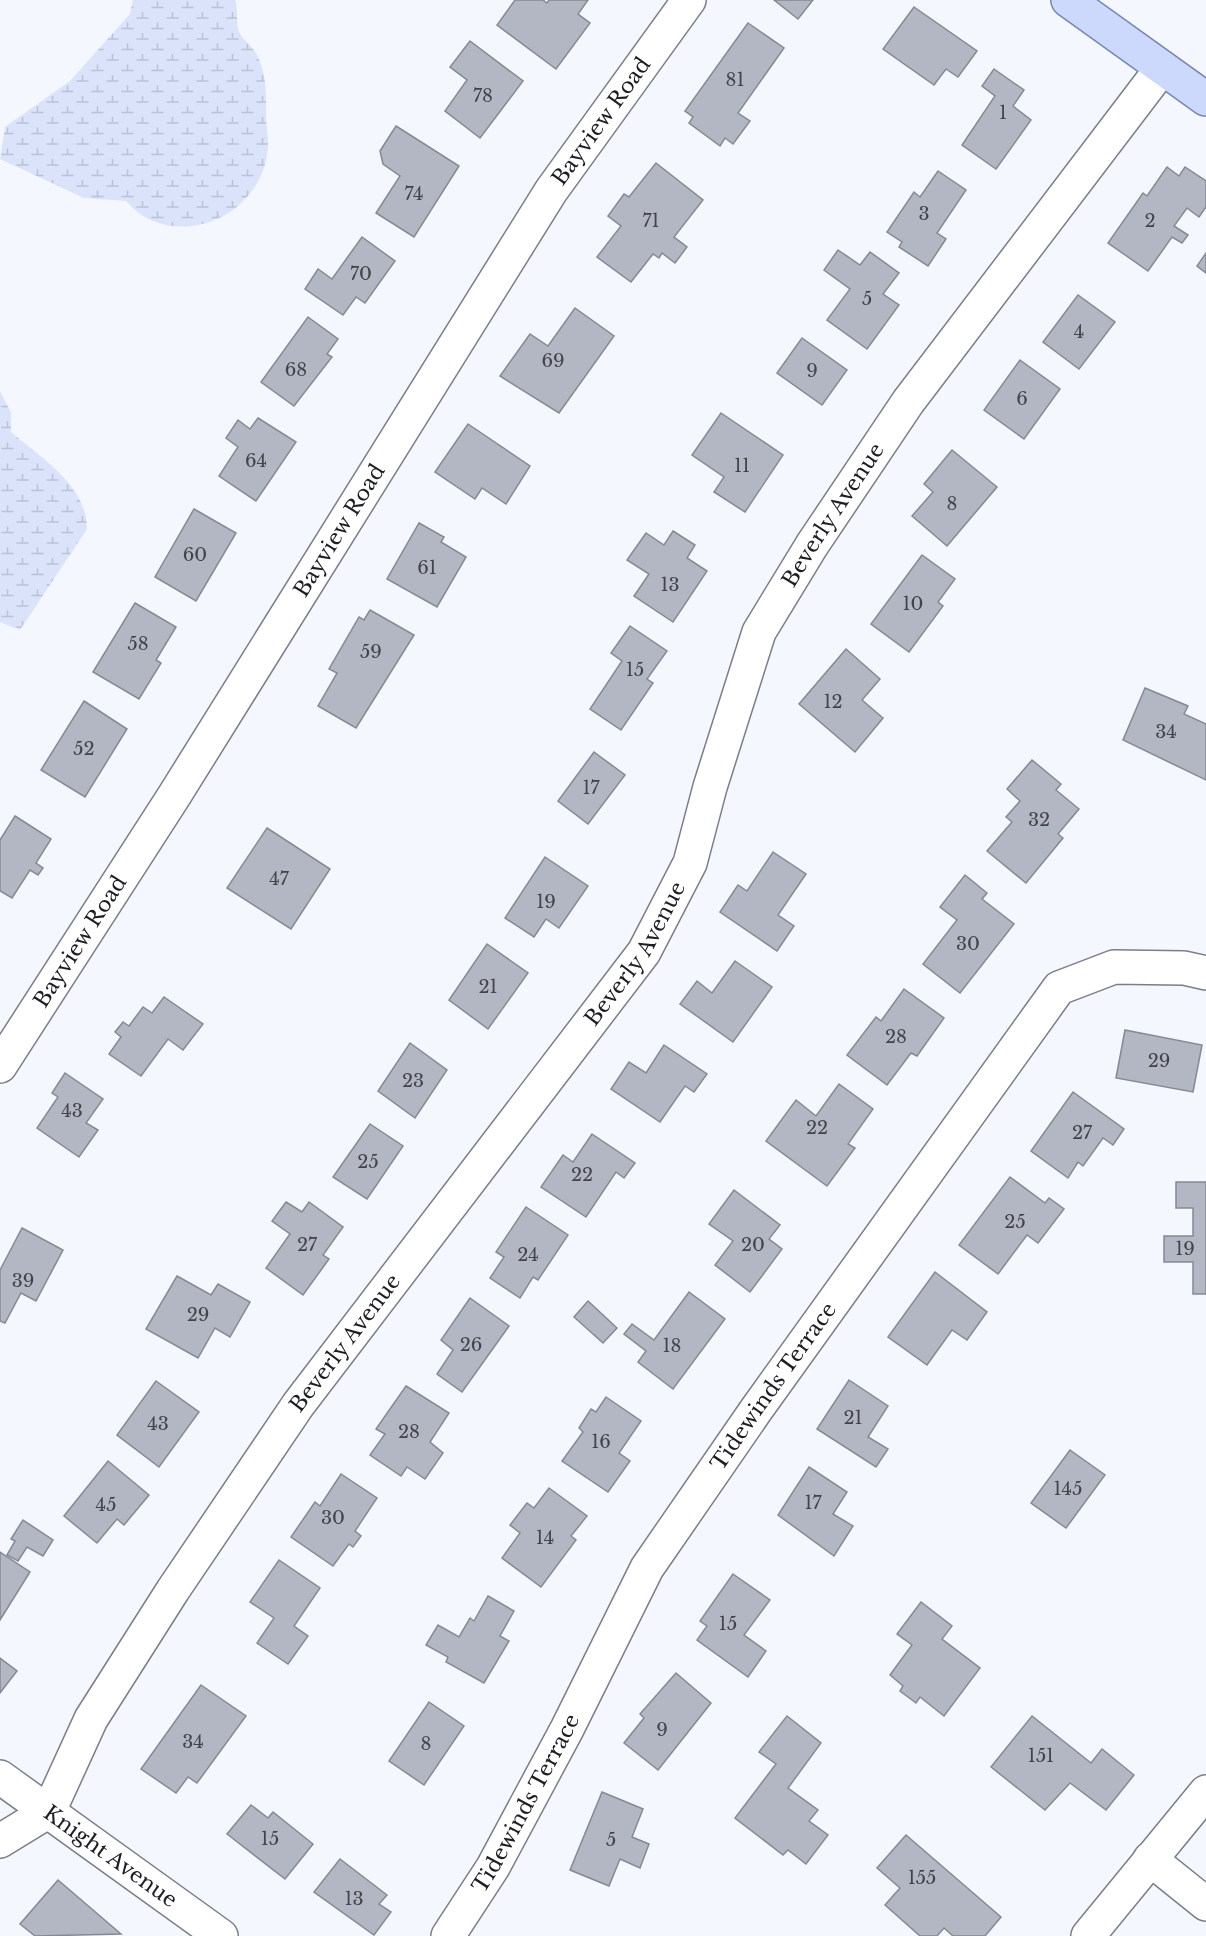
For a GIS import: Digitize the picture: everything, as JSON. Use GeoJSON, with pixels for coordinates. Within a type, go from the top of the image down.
{"type":"FeatureCollection","features":[{"type":"Feature","properties":{"kind":"main road"},"geometry":{"type":"LineString","coordinates":[[1068,0],[1206,99]]}},
{"type":"Feature","properties":{"kind":"street","name":"Bayview Road"},"geometry":{"type":"LineString","coordinates":[[0,1066],[187,776],[551,191],[689,0]]}},
{"type":"Feature","properties":{"kind":"street","name":"Beverly Avenue"},"geometry":{"type":"LineString","coordinates":[[49,1811],[98,1709],[173,1590],[298,1405],[644,952],[690,863],[710,787],[759,632],[812,545],[908,402],[1162,68]]}},
{"type":"Feature","properties":{"kind":"street","name":"Tidewinds Terrace"},"geometry":{"type":"LineString","coordinates":[[448,1936],[493,1867],[567,1729],[647,1568],[756,1410],[1059,988],[1114,967],[1184,968],[1206,973]]}},
{"type":"Feature","properties":{"kind":"street","name":"Knight Avenue"},"geometry":{"type":"LineString","coordinates":[[0,1777],[221,1936]]}},
{"type":"Feature","properties":{"kind":"street"},"geometry":{"type":"LineString","coordinates":[[1088,1936],[1206,1792]]}},
{"type":"Feature","properties":{"kind":"street"},"geometry":{"type":"LineString","coordinates":[[0,1841],[49,1811]]}},
{"type":"Feature","properties":{"kind":"street"},"geometry":{"type":"LineString","coordinates":[[1150,1859],[1206,1904]]}},
{"type":"Feature","properties":{"kind":"green space"},"geometry":{"type":"Polygon","coordinates":[[[133,0],[235,0],[239,32],[256,53],[261,64],[265,86],[268,143],[262,173],[255,187],[234,209],[207,223],[182,227],[155,222],[132,208],[126,201],[84,198],[0,159],[5,127],[70,81],[130,14],[133,0]]]}},
{"type":"Feature","properties":{"kind":"green space"},"geometry":{"type":"Polygon","coordinates":[[[0,391],[11,413],[11,432],[71,486],[85,513],[87,529],[20,630],[0,622],[0,391]]]}},
{"type":"Feature","properties":{"kind":"building"},"geometry":{"type":"Polygon","coordinates":[[[515,0],[543,0],[547,3],[549,0],[588,0],[578,14],[590,23],[556,69],[497,25],[515,0]]]}},
{"type":"Feature","properties":{"kind":"building"},"geometry":{"type":"Polygon","coordinates":[[[774,0],[813,0],[798,19],[774,0]]]}},
{"type":"Feature","properties":{"kind":"building"},"geometry":{"type":"Polygon","coordinates":[[[914,7],[977,51],[958,77],[946,69],[934,85],[883,49],[914,7]]]}},
{"type":"Feature","properties":{"kind":"building"},"geometry":{"type":"Polygon","coordinates":[[[748,23],[784,48],[738,113],[750,121],[733,144],[725,138],[720,146],[689,123],[693,117],[685,111],[748,23]]]}},
{"type":"Feature","properties":{"kind":"building"},"geometry":{"type":"Polygon","coordinates":[[[470,41],[523,81],[480,138],[445,111],[467,80],[450,67],[470,41]]]}},
{"type":"Feature","properties":{"kind":"building"},"geometry":{"type":"Polygon","coordinates":[[[994,69],[1024,90],[1013,106],[1031,120],[996,169],[962,145],[995,96],[982,86],[994,69]]]}},
{"type":"Feature","properties":{"kind":"building"},"geometry":{"type":"Polygon","coordinates":[[[396,126],[459,166],[414,237],[376,213],[400,176],[383,164],[380,151],[396,126]]]}},
{"type":"Feature","properties":{"kind":"building"},"geometry":{"type":"Polygon","coordinates":[[[656,163],[703,200],[674,237],[687,247],[675,263],[662,253],[659,258],[653,254],[631,282],[597,257],[621,226],[608,216],[624,194],[629,197],[656,163]]]}},
{"type":"Feature","properties":{"kind":"building"},"geometry":{"type":"Polygon","coordinates":[[[1167,167],[1179,176],[1185,167],[1206,181],[1206,207],[1199,217],[1187,208],[1174,226],[1188,235],[1182,243],[1172,237],[1148,271],[1108,243],[1143,193],[1147,196],[1167,167]]]}},
{"type":"Feature","properties":{"kind":"building"},"geometry":{"type":"Polygon","coordinates":[[[938,171],[966,190],[937,233],[946,239],[928,266],[899,247],[902,242],[887,232],[914,192],[920,197],[938,171]]]}},
{"type":"Feature","properties":{"kind":"building"},"geometry":{"type":"Polygon","coordinates":[[[362,237],[395,261],[365,303],[356,297],[343,315],[305,289],[318,269],[332,279],[362,237]]]}},
{"type":"Feature","properties":{"kind":"building"},"geometry":{"type":"Polygon","coordinates":[[[838,250],[860,265],[870,252],[899,273],[883,294],[899,305],[867,349],[827,320],[850,289],[824,270],[838,250]]]}},
{"type":"Feature","properties":{"kind":"building"},"geometry":{"type":"Polygon","coordinates":[[[1206,253],[1206,273],[1197,266],[1206,253]]]}},
{"type":"Feature","properties":{"kind":"building"},"geometry":{"type":"Polygon","coordinates":[[[1078,295],[1115,322],[1079,369],[1043,342],[1078,295]]]}},
{"type":"Feature","properties":{"kind":"building"},"geometry":{"type":"Polygon","coordinates":[[[575,308],[614,336],[559,413],[500,376],[530,334],[548,346],[575,308]]]}},
{"type":"Feature","properties":{"kind":"building"},"geometry":{"type":"Polygon","coordinates":[[[308,317],[338,339],[327,354],[332,357],[294,406],[261,382],[308,317]]]}},
{"type":"Feature","properties":{"kind":"building"},"geometry":{"type":"Polygon","coordinates":[[[802,338],[847,370],[822,405],[777,373],[802,338]]]}},
{"type":"Feature","properties":{"kind":"building"},"geometry":{"type":"Polygon","coordinates":[[[1020,360],[1060,389],[1024,439],[984,410],[1020,360]]]}},
{"type":"Feature","properties":{"kind":"building"},"geometry":{"type":"Polygon","coordinates":[[[721,413],[783,455],[745,512],[714,492],[724,477],[692,455],[721,413]]]}},
{"type":"Feature","properties":{"kind":"building"},"geometry":{"type":"Polygon","coordinates":[[[258,418],[296,442],[256,501],[219,476],[238,447],[226,438],[238,420],[250,429],[258,418]]]}},
{"type":"Feature","properties":{"kind":"building"},"geometry":{"type":"Polygon","coordinates":[[[468,424],[530,466],[506,504],[482,488],[475,499],[435,472],[468,424]]]}},
{"type":"Feature","properties":{"kind":"building"},"geometry":{"type":"Polygon","coordinates":[[[952,450],[997,487],[947,546],[912,516],[933,492],[924,484],[952,450]]]}},
{"type":"Feature","properties":{"kind":"building"},"geometry":{"type":"Polygon","coordinates":[[[194,509],[236,533],[196,601],[155,577],[194,509]]]}},
{"type":"Feature","properties":{"kind":"building"},"geometry":{"type":"Polygon","coordinates":[[[419,523],[444,537],[441,542],[466,557],[437,607],[387,579],[419,523]]]}},
{"type":"Feature","properties":{"kind":"building"},"geometry":{"type":"Polygon","coordinates":[[[673,531],[695,545],[687,558],[707,571],[673,622],[634,596],[649,574],[627,560],[646,533],[664,545],[673,531]]]}},
{"type":"Feature","properties":{"kind":"building"},"geometry":{"type":"Polygon","coordinates":[[[922,555],[955,579],[938,602],[943,606],[909,652],[871,624],[922,555]]]}},
{"type":"Feature","properties":{"kind":"building"},"geometry":{"type":"Polygon","coordinates":[[[135,603],[176,627],[156,660],[161,663],[139,699],[93,672],[135,603]]]}},
{"type":"Feature","properties":{"kind":"building"},"geometry":{"type":"Polygon","coordinates":[[[370,610],[414,635],[356,728],[318,706],[337,673],[329,669],[359,617],[364,620],[370,610]]]}},
{"type":"Feature","properties":{"kind":"building"},"geometry":{"type":"Polygon","coordinates":[[[630,626],[667,651],[647,679],[653,683],[621,730],[590,709],[622,661],[611,653],[630,626]]]}},
{"type":"Feature","properties":{"kind":"building"},"geometry":{"type":"Polygon","coordinates":[[[846,649],[880,679],[862,700],[883,718],[855,752],[799,704],[846,649]]]}},
{"type":"Feature","properties":{"kind":"building"},"geometry":{"type":"Polygon","coordinates":[[[1145,688],[1188,706],[1184,714],[1206,724],[1206,780],[1123,740],[1145,688]]]}},
{"type":"Feature","properties":{"kind":"building"},"geometry":{"type":"Polygon","coordinates":[[[84,701],[127,729],[85,797],[41,770],[84,701]]]}},
{"type":"Feature","properties":{"kind":"building"},"geometry":{"type":"Polygon","coordinates":[[[594,752],[625,775],[588,824],[558,801],[594,752]]]}},
{"type":"Feature","properties":{"kind":"building"},"geometry":{"type":"Polygon","coordinates":[[[1032,760],[1061,784],[1056,790],[1079,809],[1058,834],[1063,838],[1026,883],[987,851],[1012,822],[1006,817],[1020,801],[1007,789],[1032,760]]]}},
{"type":"Feature","properties":{"kind":"building"},"geometry":{"type":"Polygon","coordinates":[[[15,816],[51,839],[36,863],[43,868],[38,875],[30,870],[12,898],[0,891],[0,840],[15,816]]]}},
{"type":"Feature","properties":{"kind":"building"},"geometry":{"type":"Polygon","coordinates":[[[267,828],[330,869],[291,929],[227,888],[267,828]]]}},
{"type":"Feature","properties":{"kind":"building"},"geometry":{"type":"Polygon","coordinates":[[[773,852],[806,874],[778,915],[794,926],[777,951],[720,912],[738,885],[747,891],[773,852]]]}},
{"type":"Feature","properties":{"kind":"building"},"geometry":{"type":"Polygon","coordinates":[[[545,857],[588,886],[559,928],[546,919],[534,937],[505,918],[545,857]]]}},
{"type":"Feature","properties":{"kind":"building"},"geometry":{"type":"Polygon","coordinates":[[[965,875],[987,893],[982,899],[1014,924],[960,993],[923,964],[957,920],[940,907],[965,875]]]}},
{"type":"Feature","properties":{"kind":"building"},"geometry":{"type":"Polygon","coordinates":[[[487,944],[528,973],[488,1029],[449,1000],[487,944]]]}},
{"type":"Feature","properties":{"kind":"building"},"geometry":{"type":"Polygon","coordinates":[[[735,961],[772,987],[733,1042],[680,1004],[697,981],[712,993],[735,961]]]}},
{"type":"Feature","properties":{"kind":"building"},"geometry":{"type":"Polygon","coordinates":[[[904,989],[944,1018],[917,1056],[911,1053],[887,1085],[847,1055],[876,1017],[881,1021],[904,989]]]}},
{"type":"Feature","properties":{"kind":"building"},"geometry":{"type":"Polygon","coordinates":[[[164,997],[203,1024],[183,1050],[168,1039],[141,1076],[109,1054],[121,1037],[115,1032],[123,1022],[129,1026],[143,1007],[152,1013],[164,997]]]}},
{"type":"Feature","properties":{"kind":"building"},"geometry":{"type":"Polygon","coordinates":[[[1125,1030],[1202,1045],[1193,1092],[1116,1078],[1125,1030]]]}},
{"type":"Feature","properties":{"kind":"building"},"geometry":{"type":"Polygon","coordinates":[[[410,1043],[447,1070],[415,1118],[378,1091],[410,1043]]]}},
{"type":"Feature","properties":{"kind":"building"},"geometry":{"type":"Polygon","coordinates":[[[664,1045],[707,1074],[694,1092],[685,1086],[660,1122],[611,1089],[629,1062],[646,1073],[664,1045]]]}},
{"type":"Feature","properties":{"kind":"building"},"geometry":{"type":"Polygon","coordinates":[[[65,1073],[103,1099],[86,1123],[98,1130],[79,1157],[37,1128],[58,1097],[52,1093],[65,1073]]]}},
{"type":"Feature","properties":{"kind":"building"},"geometry":{"type":"Polygon","coordinates":[[[839,1084],[873,1109],[848,1144],[855,1148],[827,1186],[766,1141],[796,1100],[816,1116],[839,1084]]]}},
{"type":"Feature","properties":{"kind":"building"},"geometry":{"type":"Polygon","coordinates":[[[1073,1092],[1124,1129],[1113,1145],[1103,1138],[1083,1166],[1078,1162],[1068,1178],[1031,1151],[1073,1092]]]}},
{"type":"Feature","properties":{"kind":"building"},"geometry":{"type":"Polygon","coordinates":[[[370,1124],[403,1146],[367,1199],[333,1177],[370,1124]]]}},
{"type":"Feature","properties":{"kind":"building"},"geometry":{"type":"Polygon","coordinates":[[[592,1134],[635,1163],[624,1178],[616,1172],[586,1217],[541,1187],[563,1155],[573,1162],[592,1134]]]}},
{"type":"Feature","properties":{"kind":"building"},"geometry":{"type":"Polygon","coordinates":[[[1010,1177],[1045,1203],[1049,1198],[1064,1209],[1038,1243],[1027,1235],[998,1274],[959,1245],[1010,1177]]]}},
{"type":"Feature","properties":{"kind":"building"},"geometry":{"type":"Polygon","coordinates":[[[1176,1182],[1206,1182],[1206,1294],[1193,1294],[1193,1262],[1164,1262],[1164,1236],[1193,1236],[1193,1208],[1176,1208],[1176,1182]]]}},
{"type":"Feature","properties":{"kind":"building"},"geometry":{"type":"Polygon","coordinates":[[[734,1190],[780,1225],[769,1239],[782,1249],[750,1292],[715,1265],[733,1241],[709,1224],[734,1190]]]}},
{"type":"Feature","properties":{"kind":"building"},"geometry":{"type":"Polygon","coordinates":[[[286,1202],[302,1212],[309,1202],[343,1227],[323,1255],[329,1259],[303,1295],[266,1268],[290,1234],[272,1221],[286,1202]]]}},
{"type":"Feature","properties":{"kind":"building"},"geometry":{"type":"Polygon","coordinates":[[[526,1207],[568,1235],[538,1280],[533,1277],[520,1298],[490,1278],[504,1257],[496,1252],[526,1207]]]}},
{"type":"Feature","properties":{"kind":"building"},"geometry":{"type":"Polygon","coordinates":[[[22,1228],[63,1250],[36,1301],[21,1293],[5,1323],[0,1321],[0,1270],[22,1228]]]}},
{"type":"Feature","properties":{"kind":"building"},"geometry":{"type":"Polygon","coordinates":[[[935,1272],[987,1312],[967,1340],[952,1330],[927,1365],[888,1337],[935,1272]]]}},
{"type":"Feature","properties":{"kind":"building"},"geometry":{"type":"Polygon","coordinates":[[[177,1276],[211,1295],[218,1284],[250,1302],[230,1337],[215,1328],[198,1358],[146,1329],[177,1276]]]}},
{"type":"Feature","properties":{"kind":"building"},"geometry":{"type":"Polygon","coordinates":[[[689,1292],[725,1319],[673,1389],[638,1362],[646,1351],[624,1334],[632,1324],[654,1340],[689,1292]]]}},
{"type":"Feature","properties":{"kind":"building"},"geometry":{"type":"Polygon","coordinates":[[[470,1298],[509,1326],[462,1392],[437,1374],[453,1350],[441,1340],[470,1298]]]}},
{"type":"Feature","properties":{"kind":"building"},"geometry":{"type":"Polygon","coordinates":[[[588,1301],[617,1328],[603,1343],[574,1317],[588,1301]]]}},
{"type":"Feature","properties":{"kind":"building"},"geometry":{"type":"Polygon","coordinates":[[[849,1380],[888,1406],[868,1437],[888,1449],[876,1467],[817,1429],[849,1380]]]}},
{"type":"Feature","properties":{"kind":"building"},"geometry":{"type":"Polygon","coordinates":[[[156,1381],[199,1412],[159,1467],[117,1435],[156,1381]]]}},
{"type":"Feature","properties":{"kind":"building"},"geometry":{"type":"Polygon","coordinates":[[[406,1386],[449,1413],[430,1442],[443,1453],[425,1479],[407,1467],[401,1476],[370,1455],[385,1434],[376,1429],[406,1386]]]}},
{"type":"Feature","properties":{"kind":"building"},"geometry":{"type":"Polygon","coordinates":[[[606,1397],[641,1421],[619,1453],[630,1461],[608,1492],[562,1461],[583,1432],[579,1428],[591,1409],[596,1412],[606,1397]]]}},
{"type":"Feature","properties":{"kind":"building"},"geometry":{"type":"Polygon","coordinates":[[[1070,1450],[1105,1475],[1066,1528],[1031,1503],[1070,1450]]]}},
{"type":"Feature","properties":{"kind":"building"},"geometry":{"type":"Polygon","coordinates":[[[108,1461],[149,1495],[124,1525],[117,1519],[97,1543],[64,1516],[108,1461]]]}},
{"type":"Feature","properties":{"kind":"building"},"geometry":{"type":"Polygon","coordinates":[[[809,1467],[847,1492],[833,1514],[853,1526],[834,1556],[778,1515],[809,1467]]]}},
{"type":"Feature","properties":{"kind":"building"},"geometry":{"type":"Polygon","coordinates":[[[341,1474],[377,1498],[355,1531],[361,1536],[353,1547],[349,1544],[333,1566],[291,1537],[315,1502],[320,1506],[341,1474]]]}},
{"type":"Feature","properties":{"kind":"building"},"geometry":{"type":"Polygon","coordinates":[[[549,1488],[587,1516],[571,1536],[576,1540],[541,1587],[502,1558],[520,1533],[510,1525],[527,1503],[534,1508],[549,1488]]]}},
{"type":"Feature","properties":{"kind":"building"},"geometry":{"type":"Polygon","coordinates":[[[23,1520],[53,1540],[43,1556],[27,1547],[18,1561],[7,1555],[15,1541],[11,1539],[23,1520]]]}},
{"type":"Feature","properties":{"kind":"building"},"geometry":{"type":"Polygon","coordinates":[[[0,1552],[30,1572],[0,1620],[0,1552]]]}},
{"type":"Feature","properties":{"kind":"building"},"geometry":{"type":"Polygon","coordinates":[[[279,1560],[320,1588],[294,1626],[308,1636],[288,1664],[257,1643],[274,1618],[250,1602],[279,1560]]]}},
{"type":"Feature","properties":{"kind":"building"},"geometry":{"type":"Polygon","coordinates":[[[733,1574],[770,1600],[744,1635],[766,1651],[748,1677],[697,1640],[707,1626],[700,1621],[733,1574]]]}},
{"type":"Feature","properties":{"kind":"building"},"geometry":{"type":"Polygon","coordinates":[[[488,1596],[514,1611],[500,1636],[509,1641],[484,1683],[446,1662],[448,1657],[426,1645],[438,1625],[459,1637],[470,1618],[474,1621],[488,1596]]]}},
{"type":"Feature","properties":{"kind":"building"},"geometry":{"type":"Polygon","coordinates":[[[921,1602],[952,1626],[942,1639],[980,1668],[944,1716],[920,1697],[916,1703],[900,1691],[903,1686],[890,1675],[912,1645],[897,1634],[921,1602]]]}},
{"type":"Feature","properties":{"kind":"building"},"geometry":{"type":"Polygon","coordinates":[[[0,1658],[17,1671],[0,1693],[0,1658]]]}},
{"type":"Feature","properties":{"kind":"building"},"geometry":{"type":"Polygon","coordinates":[[[676,1673],[711,1703],[658,1770],[624,1743],[644,1718],[640,1714],[676,1673]]]}},
{"type":"Feature","properties":{"kind":"building"},"geometry":{"type":"Polygon","coordinates":[[[201,1685],[246,1716],[197,1783],[188,1777],[176,1793],[141,1769],[201,1685]]]}},
{"type":"Feature","properties":{"kind":"building"},"geometry":{"type":"Polygon","coordinates":[[[429,1702],[464,1726],[424,1785],[389,1761],[429,1702]]]}},
{"type":"Feature","properties":{"kind":"building"},"geometry":{"type":"Polygon","coordinates":[[[787,1716],[821,1743],[788,1788],[818,1810],[809,1821],[828,1835],[806,1864],[788,1850],[783,1855],[735,1818],[776,1764],[759,1752],[787,1716]]]}},
{"type":"Feature","properties":{"kind":"building"},"geometry":{"type":"Polygon","coordinates":[[[1032,1716],[1091,1763],[1102,1749],[1134,1775],[1106,1810],[1070,1783],[1045,1810],[991,1767],[1032,1716]]]}},
{"type":"Feature","properties":{"kind":"building"},"geometry":{"type":"Polygon","coordinates":[[[602,1792],[643,1809],[632,1837],[649,1844],[640,1868],[620,1859],[609,1886],[570,1870],[602,1792]]]}},
{"type":"Feature","properties":{"kind":"building"},"geometry":{"type":"Polygon","coordinates":[[[251,1805],[268,1818],[273,1812],[313,1844],[285,1879],[227,1834],[251,1805]]]}},
{"type":"Feature","properties":{"kind":"building"},"geometry":{"type":"Polygon","coordinates":[[[906,1835],[1001,1917],[985,1936],[953,1936],[944,1928],[937,1936],[920,1936],[885,1905],[900,1888],[877,1868],[906,1835]]]}},
{"type":"Feature","properties":{"kind":"building"},"geometry":{"type":"Polygon","coordinates":[[[340,1859],[387,1895],[379,1904],[391,1912],[374,1935],[314,1892],[340,1859]]]}},
{"type":"Feature","properties":{"kind":"building"},"geometry":{"type":"Polygon","coordinates":[[[58,1880],[121,1934],[35,1936],[20,1924],[58,1880]]]}}]}
